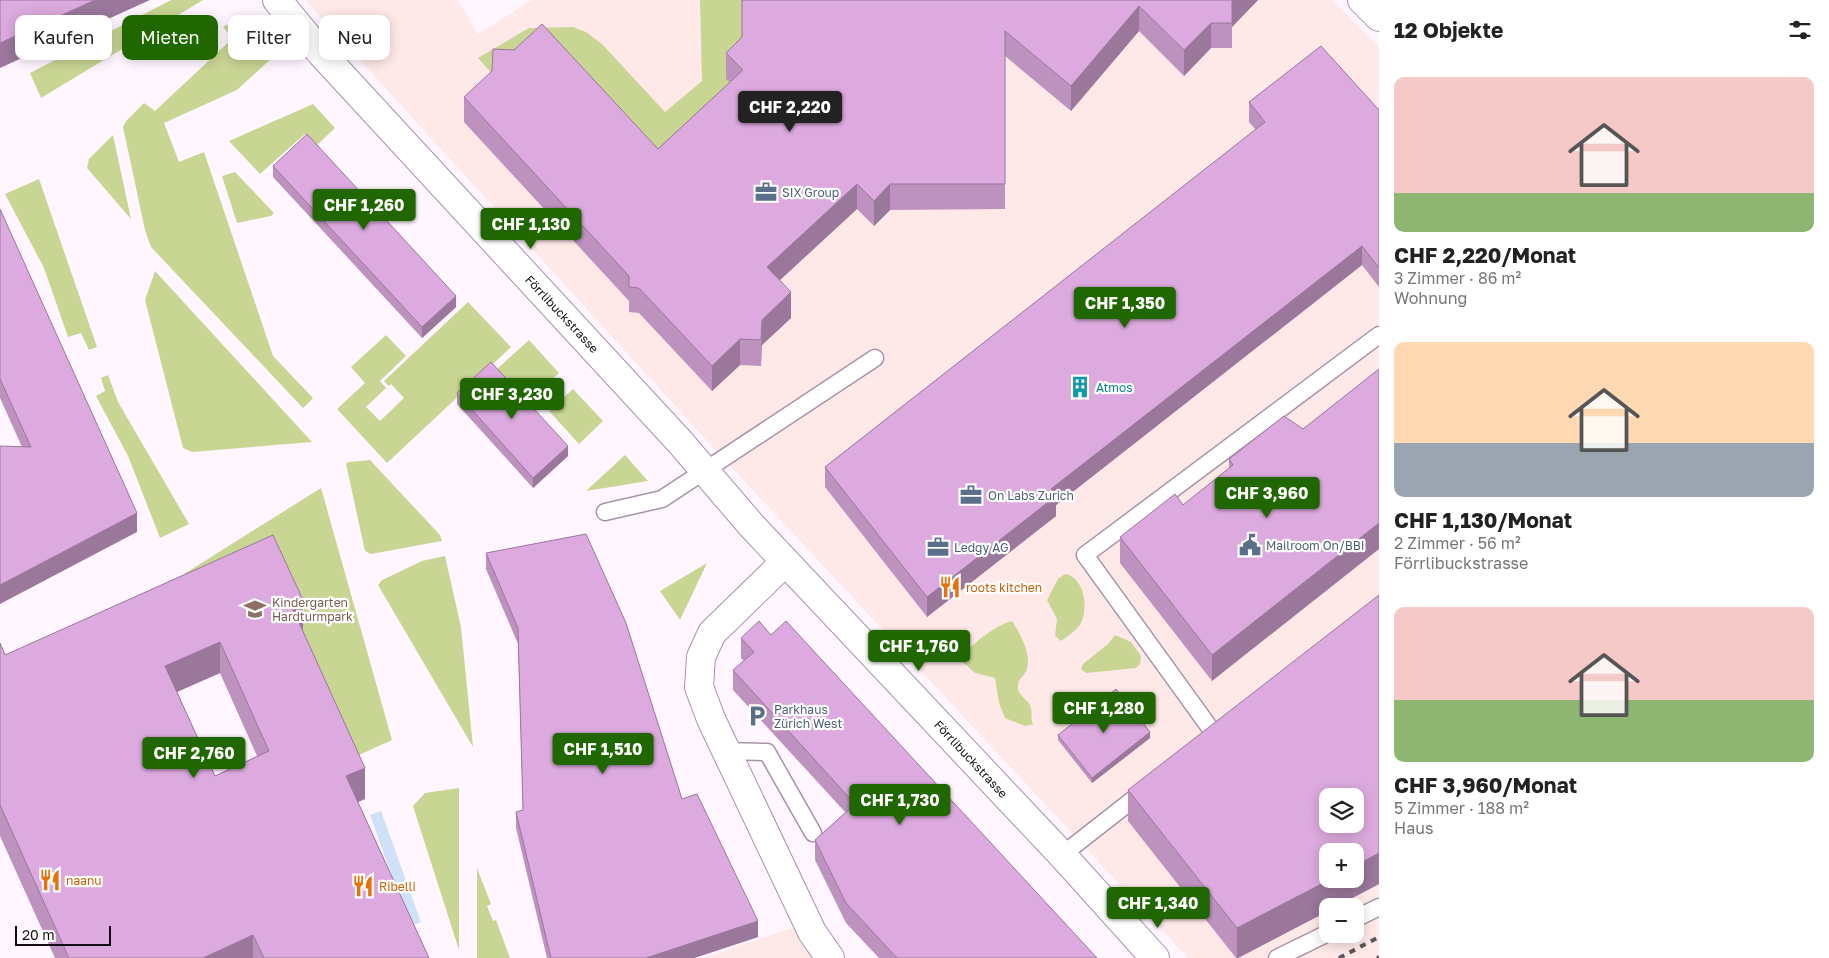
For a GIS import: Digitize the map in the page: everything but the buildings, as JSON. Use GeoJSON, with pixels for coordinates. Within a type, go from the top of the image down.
{"type":"FeatureCollection","features":[{"type":"Feature","properties":{"kind":"street","name":"Förrlibuckstrasse"},"geometry":{"type":"LineString","coordinates":[[277,0],[321,53],[704,470],[786,562],[1155,958]]}},
{"type":"Feature","properties":{"kind":"street"},"geometry":{"type":"LineString","coordinates":[[1362,0],[1379,17]]}},
{"type":"Feature","properties":{"kind":"street"},"geometry":{"type":"LineString","coordinates":[[786,562],[712,634],[701,657],[699,687],[726,751],[812,932],[830,958]]}},
{"type":"Feature","properties":{"kind":"lane"},"geometry":{"type":"LineString","coordinates":[[1215,735],[1085,555],[1379,335]]}},
{"type":"Feature","properties":{"kind":"lane"},"geometry":{"type":"LineString","coordinates":[[605,512],[662,499],[875,358]]}},
{"type":"Feature","properties":{"kind":"lane"},"geometry":{"type":"LineString","coordinates":[[1200,748],[1231,724]]}},
{"type":"Feature","properties":{"kind":"lane"},"geometry":{"type":"LineString","coordinates":[[726,751],[767,752],[814,833]]}},
{"type":"Feature","properties":{"kind":"lane"},"geometry":{"type":"LineString","coordinates":[[1062,856],[1161,778]]}},
{"type":"Feature","properties":{"kind":"lane"},"geometry":{"type":"LineString","coordinates":[[1364,914],[1379,907]]}},
{"type":"Feature","properties":{"kind":"lane"},"geometry":{"type":"LineString","coordinates":[[1277,958],[1319,937]]}},
{"type":"Feature","properties":{"kind":"shaded area"},"geometry":{"type":"Polygon","coordinates":[[[305,0],[458,0],[478,34],[532,0],[1332,0],[1379,47],[1379,958],[1188,958],[709,443],[360,60],[390,60],[390,15],[319,15],[305,0]]]}},
{"type":"Feature","properties":{"kind":"shaded area"},"geometry":{"type":"Polygon","coordinates":[[[795,927],[812,958],[704,958],[795,927]]]}},
{"type":"Feature","properties":{"kind":"green space"},"geometry":{"type":"Polygon","coordinates":[[[171,0],[203,0],[178,15],[142,15],[171,0]]]}},
{"type":"Feature","properties":{"kind":"green space"},"geometry":{"type":"Polygon","coordinates":[[[700,0],[742,0],[743,95],[658,174],[493,75],[478,58],[529,28],[573,27],[586,32],[602,44],[665,112],[702,81],[700,0]]]}},
{"type":"Feature","properties":{"kind":"green space"},"geometry":{"type":"Polygon","coordinates":[[[122,25],[122,49],[112,55],[112,31],[122,25]]]}},
{"type":"Feature","properties":{"kind":"green space"},"geometry":{"type":"Polygon","coordinates":[[[228,25],[228,32],[223,27],[228,25]]]}},
{"type":"Feature","properties":{"kind":"green space"},"geometry":{"type":"Polygon","coordinates":[[[228,43],[228,60],[270,60],[237,90],[164,123],[179,162],[204,152],[273,356],[313,398],[303,408],[151,247],[145,230],[123,127],[126,121],[144,103],[155,111],[209,60],[218,60],[218,52],[228,43]]]}},
{"type":"Feature","properties":{"kind":"green space"},"geometry":{"type":"Polygon","coordinates":[[[55,60],[104,60],[41,98],[30,73],[55,60]]]}},
{"type":"Feature","properties":{"kind":"green space"},"geometry":{"type":"Polygon","coordinates":[[[313,104],[335,128],[317,145],[305,134],[260,174],[229,141],[313,104]]]}},
{"type":"Feature","properties":{"kind":"green space"},"geometry":{"type":"Polygon","coordinates":[[[113,135],[131,219],[87,168],[89,159],[113,135]]]}},
{"type":"Feature","properties":{"kind":"green space"},"geometry":{"type":"Polygon","coordinates":[[[235,172],[274,213],[271,216],[237,223],[222,176],[235,172]]]}},
{"type":"Feature","properties":{"kind":"green space"},"geometry":{"type":"Polygon","coordinates":[[[39,179],[97,347],[89,350],[81,333],[68,337],[44,268],[5,194],[39,179]]]}},
{"type":"Feature","properties":{"kind":"green space"},"geometry":{"type":"Polygon","coordinates":[[[155,271],[312,442],[192,452],[183,448],[145,300],[155,271]]]}},
{"type":"Feature","properties":{"kind":"green space"},"geometry":{"type":"Polygon","coordinates":[[[468,302],[511,347],[387,463],[337,409],[365,383],[351,367],[386,335],[406,356],[380,381],[386,388],[366,407],[380,421],[404,398],[391,384],[389,386],[384,381],[468,302]]]}},
{"type":"Feature","properties":{"kind":"green space"},"geometry":{"type":"Polygon","coordinates":[[[529,340],[559,373],[528,402],[497,369],[529,340]]]}},
{"type":"Feature","properties":{"kind":"green space"},"geometry":{"type":"Polygon","coordinates":[[[108,375],[118,402],[189,524],[160,538],[128,456],[96,396],[105,391],[101,378],[108,375]]]}},
{"type":"Feature","properties":{"kind":"green space"},"geometry":{"type":"Polygon","coordinates":[[[573,389],[603,421],[579,444],[549,411],[573,389]]]}},
{"type":"Feature","properties":{"kind":"green space"},"geometry":{"type":"Polygon","coordinates":[[[625,455],[648,481],[586,491],[625,455]]]}},
{"type":"Feature","properties":{"kind":"green space"},"geometry":{"type":"Polygon","coordinates":[[[370,460],[440,535],[442,541],[371,554],[365,551],[346,464],[370,460]]]}},
{"type":"Feature","properties":{"kind":"green space"},"geometry":{"type":"Polygon","coordinates":[[[321,488],[392,740],[348,760],[195,599],[184,574],[321,488]]]}},
{"type":"Feature","properties":{"kind":"green space"},"geometry":{"type":"Polygon","coordinates":[[[445,556],[461,627],[473,747],[378,585],[382,580],[422,561],[445,556]]]}},
{"type":"Feature","properties":{"kind":"green space"},"geometry":{"type":"Polygon","coordinates":[[[707,563],[680,620],[660,591],[707,563]]]}},
{"type":"Feature","properties":{"kind":"green space"},"geometry":{"type":"Polygon","coordinates":[[[1065,574],[1071,576],[1081,587],[1085,609],[1079,626],[1061,641],[1055,636],[1057,619],[1047,600],[1058,579],[1065,574]]]}},
{"type":"Feature","properties":{"kind":"green space"},"geometry":{"type":"Polygon","coordinates":[[[1012,621],[1025,646],[1028,660],[1025,673],[1018,684],[1020,694],[1030,705],[1031,710],[1033,724],[1025,726],[1005,718],[999,703],[995,678],[975,673],[963,662],[962,656],[985,635],[1012,621]]]}},
{"type":"Feature","properties":{"kind":"green space"},"geometry":{"type":"Polygon","coordinates":[[[1115,635],[1131,642],[1141,656],[1140,664],[1136,668],[1086,673],[1081,669],[1083,664],[1108,644],[1115,635]]]}},
{"type":"Feature","properties":{"kind":"green space"},"geometry":{"type":"Polygon","coordinates":[[[459,788],[459,950],[413,806],[425,793],[459,788]]]}},
{"type":"Feature","properties":{"kind":"green space"},"geometry":{"type":"Polygon","coordinates":[[[477,868],[491,904],[487,906],[493,921],[496,920],[510,958],[477,958],[477,868]]]}},
{"type":"Feature","properties":{"kind":"water"},"geometry":{"type":"Polygon","coordinates":[[[381,811],[421,922],[410,926],[370,815],[381,811]]]}},
{"type":"Feature","properties":{"kind":"railway"},"geometry":{"type":"LineString","coordinates":[[1339,958],[1379,937]]}},
{"type":"Feature","properties":{"kind":"place","name":"SIX Group"},"geometry":{"type":"Point","coordinates":[766,192]}},
{"type":"Feature","properties":{"kind":"place","name":"Atmos"},"geometry":{"type":"Point","coordinates":[1080,387]}},
{"type":"Feature","properties":{"kind":"place","name":"On Labs Zurich"},"geometry":{"type":"Point","coordinates":[971,495]}},
{"type":"Feature","properties":{"kind":"place","name":"Mailroom On/BBI"},"geometry":{"type":"Point","coordinates":[1250,545]}},
{"type":"Feature","properties":{"kind":"place","name":"Ledgy AG"},"geometry":{"type":"Point","coordinates":[938,547]}},
{"type":"Feature","properties":{"kind":"place","name":"roots kitchen"},"geometry":{"type":"Point","coordinates":[950,587]}},
{"type":"Feature","properties":{"kind":"place","name":"Kindergarten Hardturmpark"},"geometry":{"type":"Point","coordinates":[255,609]}},
{"type":"Feature","properties":{"kind":"place","name":"Parkhaus Zürich West"},"geometry":{"type":"Point","coordinates":[757,716]}},
{"type":"Feature","properties":{"kind":"place","name":"naanu"},"geometry":{"type":"Point","coordinates":[50,880]}},
{"type":"Feature","properties":{"kind":"place","name":"Ribelli"},"geometry":{"type":"Point","coordinates":[363,886]}}]}
